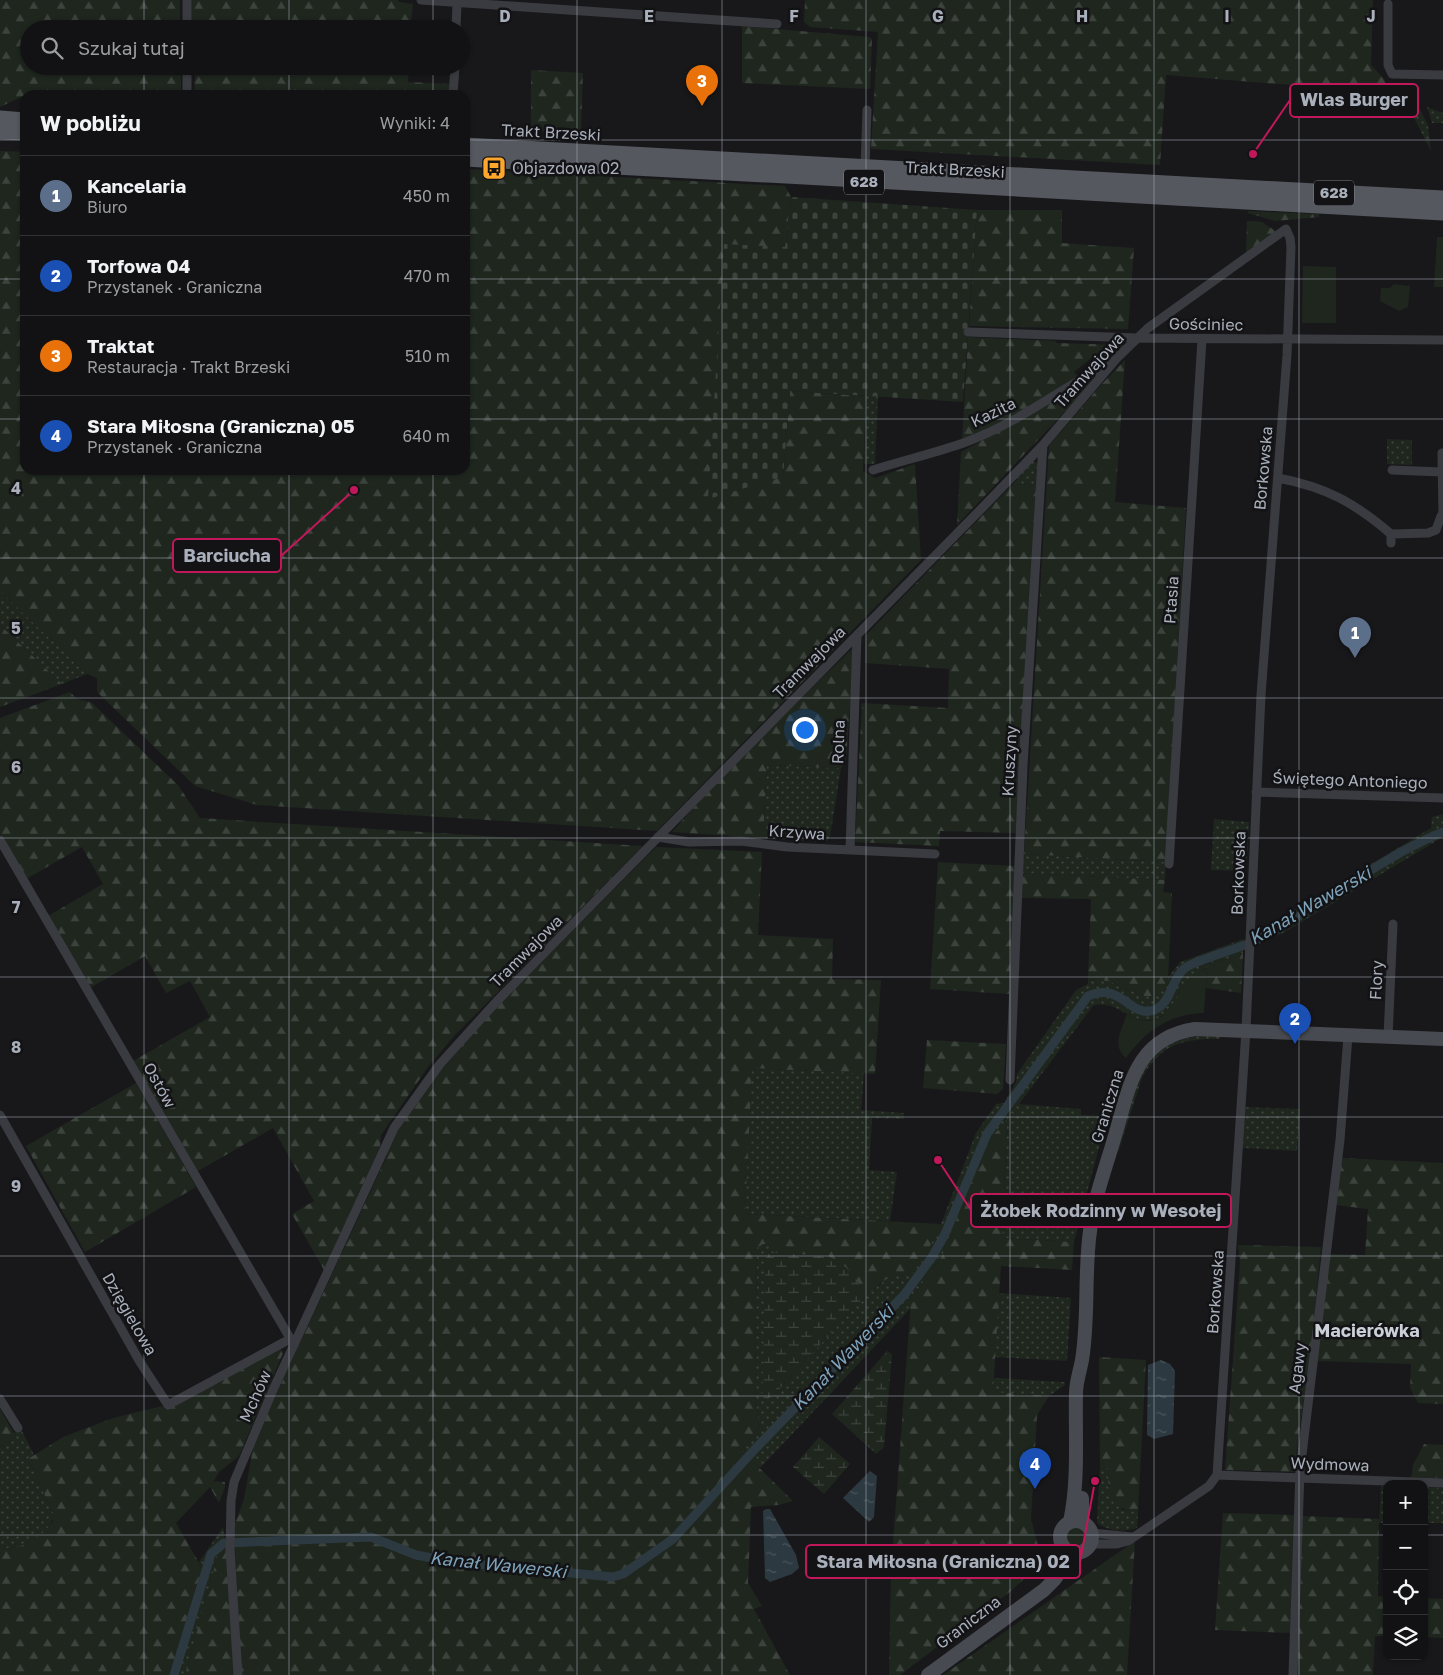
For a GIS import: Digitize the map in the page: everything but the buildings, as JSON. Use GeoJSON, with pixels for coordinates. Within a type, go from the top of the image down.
{"type":"FeatureCollection","features":[{"type":"Feature","properties":{"kind":"main road"},"geometry":{"type":"LineString","coordinates":[[0,118],[20,120]]}},
{"type":"Feature","properties":{"kind":"main road"},"geometry":{"type":"LineString","coordinates":[[0,132],[20,133]]}},
{"type":"Feature","properties":{"kind":"main road","name":"Trakt Brzeski"},"geometry":{"type":"LineString","coordinates":[[470,145],[1443,198]]}},
{"type":"Feature","properties":{"kind":"main road","name":"Trakt Brzeski"},"geometry":{"type":"LineString","coordinates":[[470,159],[910,184],[1229,198],[1443,213]]}},
{"type":"Feature","properties":{"kind":"street"},"geometry":{"type":"LineString","coordinates":[[187,0],[187,20]]}},
{"type":"Feature","properties":{"kind":"street"},"geometry":{"type":"LineString","coordinates":[[421,0],[777,24]]}},
{"type":"Feature","properties":{"kind":"street"},"geometry":{"type":"LineString","coordinates":[[456,20],[457,2]]}},
{"type":"Feature","properties":{"kind":"street"},"geometry":{"type":"LineString","coordinates":[[1388,4],[1388,65],[1392,74],[1443,75]]}},
{"type":"Feature","properties":{"kind":"street"},"geometry":{"type":"LineString","coordinates":[[187,75],[187,90]]}},
{"type":"Feature","properties":{"kind":"street"},"geometry":{"type":"LineString","coordinates":[[453,90],[454,75]]}},
{"type":"Feature","properties":{"kind":"street"},"geometry":{"type":"LineString","coordinates":[[865,168],[868,110]]}},
{"type":"Feature","properties":{"kind":"street","name":"Tramwajowa"},"geometry":{"type":"LineString","coordinates":[[384,1146],[408,1105],[451,1052],[497,1001],[1043,445],[1116,359],[1148,328],[1286,229]]}},
{"type":"Feature","properties":{"kind":"street","name":"Borkowska"},"geometry":{"type":"LineString","coordinates":[[1217,1475],[1246,1030],[1256,792],[1273,524],[1288,340],[1291,247],[1286,229]]}},
{"type":"Feature","properties":{"kind":"street","name":"Gościniec"},"geometry":{"type":"LineString","coordinates":[[968,332],[1138,338],[1443,340]]}},
{"type":"Feature","properties":{"kind":"street","name":"Ptasia"},"geometry":{"type":"LineString","coordinates":[[1169,864],[1202,338]]}},
{"type":"Feature","properties":{"kind":"street","name":"Kazita"},"geometry":{"type":"LineString","coordinates":[[873,470],[966,442],[1002,426],[1046,402],[1116,359]]}},
{"type":"Feature","properties":{"kind":"street","name":"Kruszyny"},"geometry":{"type":"LineString","coordinates":[[1010,1080],[1023,766],[1043,445]]}},
{"type":"Feature","properties":{"kind":"street"},"geometry":{"type":"LineString","coordinates":[[1278,478],[1303,483],[1340,497],[1367,514],[1391,539],[1436,530],[1442,516],[1442,453]]}},
{"type":"Feature","properties":{"kind":"street"},"geometry":{"type":"LineString","coordinates":[[1392,470],[1442,472]]}},
{"type":"Feature","properties":{"kind":"street","name":"Rolna"},"geometry":{"type":"LineString","coordinates":[[850,850],[857,635]]}},
{"type":"Feature","properties":{"kind":"street","name":"Świętego Antoniego"},"geometry":{"type":"LineString","coordinates":[[1256,792],[1443,798]]}},
{"type":"Feature","properties":{"kind":"street","name":"Krzywa"},"geometry":{"type":"LineString","coordinates":[[658,837],[689,842],[741,841],[786,848],[935,854]]}},
{"type":"Feature","properties":{"kind":"street","name":"Ostów"},"geometry":{"type":"LineString","coordinates":[[0,840],[292,1342]]}},
{"type":"Feature","properties":{"kind":"street","name":"Flory"},"geometry":{"type":"LineString","coordinates":[[1388,1037],[1394,924]]}},
{"type":"Feature","properties":{"kind":"street","name":"Graniczna"},"geometry":{"type":"LineString","coordinates":[[1076,1522],[1076,1393],[1082,1360],[1092,1220],[1134,1072],[1142,1058],[1154,1046],[1178,1033],[1202,1029],[1348,1036],[1421,1037],[1428,1040],[1443,1039]]}},
{"type":"Feature","properties":{"kind":"street","name":"Graniczna"},"geometry":{"type":"LineString","coordinates":[[1421,1037],[1427,1033],[1443,1031]]}},
{"type":"Feature","properties":{"kind":"street","name":"Agawy"},"geometry":{"type":"LineString","coordinates":[[1293,1675],[1300,1477],[1340,1140],[1348,1036]]}},
{"type":"Feature","properties":{"kind":"street","name":"Dzięgielowa"},"geometry":{"type":"LineString","coordinates":[[0,1115],[140,1362],[168,1406],[292,1342]]}},
{"type":"Feature","properties":{"kind":"street","name":"Mchów"},"geometry":{"type":"LineString","coordinates":[[238,1675],[230,1550],[230,1500],[234,1482],[292,1342],[384,1146]]}},
{"type":"Feature","properties":{"kind":"street"},"geometry":{"type":"LineString","coordinates":[[0,1399],[18,1428]]}},
{"type":"Feature","properties":{"kind":"street"},"geometry":{"type":"LineString","coordinates":[[1091,1539],[1120,1544],[1209,1486],[1217,1475]]}},
{"type":"Feature","properties":{"kind":"street","name":"Wydmowa"},"geometry":{"type":"LineString","coordinates":[[1217,1475],[1443,1483]]}},
{"type":"Feature","properties":{"kind":"street"},"geometry":{"type":"LineString","coordinates":[[1076,1522],[1088,1526],[1091,1539],[1083,1552],[1067,1550],[1060,1532],[1076,1522]]}},
{"type":"Feature","properties":{"kind":"street","name":"Graniczna"},"geometry":{"type":"LineString","coordinates":[[928,1675],[1030,1598],[1067,1550]]}},
{"type":"Feature","properties":{"kind":"green space"},"geometry":{"type":"Polygon","coordinates":[[[0,0],[180,0],[180,20],[20,20],[20,75],[181,75],[181,90],[20,90],[20,97],[0,107],[0,0]]]}},
{"type":"Feature","properties":{"kind":"green space"},"geometry":{"type":"Polygon","coordinates":[[[189,0],[398,0],[399,2],[413,4],[411,20],[189,20],[189,0]]]}},
{"type":"Feature","properties":{"kind":"green space"},"geometry":{"type":"Polygon","coordinates":[[[805,0],[1373,0],[1371,65],[1385,80],[1387,108],[1362,107],[1338,103],[1303,91],[1292,85],[1166,75],[1160,165],[871,149],[878,32],[810,27],[804,22],[805,0]]]}},
{"type":"Feature","properties":{"kind":"green space"},"geometry":{"type":"Polygon","coordinates":[[[742,26],[869,37],[872,39],[870,89],[742,83],[742,26]]]}},
{"type":"Feature","properties":{"kind":"green space"},"geometry":{"type":"Polygon","coordinates":[[[531,70],[583,73],[581,133],[531,131],[531,70]]]}},
{"type":"Feature","properties":{"kind":"green space"},"geometry":{"type":"Polygon","coordinates":[[[194,75],[408,75],[408,82],[449,84],[449,90],[194,90],[194,75]]]}},
{"type":"Feature","properties":{"kind":"green space"},"geometry":{"type":"Polygon","coordinates":[[[1427,107],[1443,113],[1443,123],[1432,123],[1427,107]]]}},
{"type":"Feature","properties":{"kind":"green space"},"geometry":{"type":"Polygon","coordinates":[[[1419,108],[1428,125],[1431,151],[1410,110],[1419,108]]]}},
{"type":"Feature","properties":{"kind":"green space"},"geometry":{"type":"Polygon","coordinates":[[[0,151],[20,152],[20,475],[470,475],[470,169],[785,186],[791,197],[785,247],[724,245],[783,477],[790,391],[866,396],[863,471],[875,478],[915,464],[921,560],[657,831],[257,805],[195,786],[97,692],[97,678],[87,674],[0,591],[0,151]]]}},
{"type":"Feature","properties":{"kind":"green space"},"geometry":{"type":"Polygon","coordinates":[[[791,197],[977,210],[963,402],[790,391],[783,477],[708,499],[724,244],[785,247],[791,197]]]}},
{"type":"Feature","properties":{"kind":"green space"},"geometry":{"type":"Polygon","coordinates":[[[977,210],[1062,210],[1062,243],[1134,248],[1128,329],[969,326],[977,210]]]}},
{"type":"Feature","properties":{"kind":"green space"},"geometry":{"type":"Polygon","coordinates":[[[1248,211],[1319,214],[1319,217],[1275,221],[1248,213],[1248,211]]]}},
{"type":"Feature","properties":{"kind":"green space"},"geometry":{"type":"Polygon","coordinates":[[[1247,221],[1262,222],[1277,232],[1246,254],[1247,221]]]}},
{"type":"Feature","properties":{"kind":"green space"},"geometry":{"type":"Polygon","coordinates":[[[1437,237],[1443,237],[1443,287],[1434,287],[1437,237]]]}},
{"type":"Feature","properties":{"kind":"green space"},"geometry":{"type":"Polygon","coordinates":[[[1303,266],[1336,267],[1336,323],[1302,323],[1303,266]]]}},
{"type":"Feature","properties":{"kind":"green space"},"geometry":{"type":"Polygon","coordinates":[[[1394,284],[1410,286],[1408,307],[1399,311],[1380,301],[1381,288],[1390,288],[1394,284]]]}},
{"type":"Feature","properties":{"kind":"green space"},"geometry":{"type":"Polygon","coordinates":[[[968,337],[1123,345],[1114,355],[1091,358],[1074,372],[1079,378],[974,437],[962,441],[968,337]]]}},
{"type":"Feature","properties":{"kind":"green space"},"geometry":{"type":"Polygon","coordinates":[[[1125,360],[1115,502],[1186,508],[1166,862],[1024,854],[1049,446],[1100,386],[1125,360]]]}},
{"type":"Feature","properties":{"kind":"green space"},"geometry":{"type":"Polygon","coordinates":[[[1091,378],[1094,381],[957,525],[961,452],[1054,401],[1091,378]]]}},
{"type":"Feature","properties":{"kind":"green space"},"geometry":{"type":"Polygon","coordinates":[[[866,396],[878,396],[875,464],[864,464],[866,396]]]}},
{"type":"Feature","properties":{"kind":"green space"},"geometry":{"type":"Polygon","coordinates":[[[1387,439],[1412,440],[1412,465],[1387,464],[1387,439]]]}},
{"type":"Feature","properties":{"kind":"green space"},"geometry":{"type":"Polygon","coordinates":[[[1032,461],[1039,463],[1038,485],[1013,484],[1032,461]]]}},
{"type":"Feature","properties":{"kind":"green space"},"geometry":{"type":"Polygon","coordinates":[[[1013,484],[1038,485],[1016,833],[940,831],[939,846],[855,842],[862,703],[948,708],[949,669],[865,663],[865,636],[1013,484]]]}},
{"type":"Feature","properties":{"kind":"green space"},"geometry":{"type":"Polygon","coordinates":[[[0,591],[87,674],[62,684],[0,625],[0,591]]]}},
{"type":"Feature","properties":{"kind":"green space"},"geometry":{"type":"Polygon","coordinates":[[[0,625],[62,684],[0,707],[0,625]]]}},
{"type":"Feature","properties":{"kind":"green space"},"geometry":{"type":"Polygon","coordinates":[[[854,647],[846,762],[841,768],[767,765],[763,838],[672,832],[731,766],[854,647]]]}},
{"type":"Feature","properties":{"kind":"green space"},"geometry":{"type":"Polygon","coordinates":[[[70,692],[77,699],[91,702],[178,785],[200,818],[643,846],[456,1034],[428,1067],[381,1135],[380,1147],[324,1270],[292,1214],[314,1201],[273,1128],[198,1171],[133,1061],[210,1017],[190,981],[166,993],[145,956],[90,988],[48,916],[103,884],[82,847],[26,879],[0,834],[0,718],[70,692]]]}},
{"type":"Feature","properties":{"kind":"green space"},"geometry":{"type":"Polygon","coordinates":[[[767,765],[841,768],[830,837],[826,842],[763,838],[767,765]]]}},
{"type":"Feature","properties":{"kind":"green space"},"geometry":{"type":"Polygon","coordinates":[[[1443,814],[1443,837],[1283,933],[1257,943],[1259,931],[1431,828],[1432,817],[1443,814]]]}},
{"type":"Feature","properties":{"kind":"green space"},"geometry":{"type":"Polygon","coordinates":[[[1214,819],[1249,822],[1246,871],[1211,870],[1214,819]]]}},
{"type":"Feature","properties":{"kind":"green space"},"geometry":{"type":"Polygon","coordinates":[[[656,847],[762,852],[758,935],[833,939],[832,979],[881,980],[875,1074],[752,1068],[745,1214],[941,1224],[912,1275],[898,1274],[892,1276],[864,1297],[859,1285],[850,1273],[839,1263],[827,1256],[774,1253],[772,1244],[763,1244],[757,1248],[755,1386],[759,1428],[741,1450],[793,1501],[779,1505],[751,1507],[748,1583],[762,1606],[754,1609],[790,1675],[242,1675],[233,1549],[234,1526],[244,1499],[254,1442],[386,1158],[388,1144],[443,1067],[485,1019],[656,847]]]}},
{"type":"Feature","properties":{"kind":"green space"},"geometry":{"type":"Polygon","coordinates":[[[1024,854],[1166,862],[1165,880],[1022,873],[1024,854]]]}},
{"type":"Feature","properties":{"kind":"green space"},"geometry":{"type":"Polygon","coordinates":[[[938,862],[1015,866],[1009,994],[930,989],[938,862]]]}},
{"type":"Feature","properties":{"kind":"green space"},"geometry":{"type":"Polygon","coordinates":[[[1022,873],[1165,880],[1163,892],[1172,893],[1168,980],[1161,989],[1154,995],[1147,997],[1108,981],[1088,979],[1091,899],[1022,898],[1022,873]]]}},
{"type":"Feature","properties":{"kind":"green space"},"geometry":{"type":"Polygon","coordinates":[[[1243,939],[1243,953],[1239,956],[1207,964],[1207,968],[1191,979],[1176,1002],[1164,1015],[1146,1020],[1131,1016],[1109,1006],[1093,1006],[1019,1104],[1081,1109],[1081,1115],[1100,1116],[1096,1128],[1098,1132],[1103,1132],[1074,1242],[1002,1238],[1007,1121],[942,1256],[911,1299],[911,1308],[760,1468],[741,1450],[759,1428],[755,1386],[757,1247],[763,1244],[773,1244],[774,1253],[766,1256],[772,1397],[864,1297],[890,1276],[903,1272],[941,1224],[976,1133],[996,1104],[1004,1103],[1016,1082],[1017,1074],[1076,990],[1088,984],[1088,979],[1108,981],[1147,997],[1154,995],[1180,962],[1243,939]]]}},
{"type":"Feature","properties":{"kind":"green space"},"geometry":{"type":"Polygon","coordinates":[[[1243,953],[1241,993],[1206,988],[1207,964],[1239,956],[1243,953]]]}},
{"type":"Feature","properties":{"kind":"green space"},"geometry":{"type":"Polygon","coordinates":[[[1207,968],[1204,1013],[1180,1017],[1160,1025],[1142,1039],[1126,1058],[1118,1043],[1127,1014],[1140,1020],[1150,1021],[1158,1018],[1172,1005],[1190,978],[1207,968]]]}},
{"type":"Feature","properties":{"kind":"green space"},"geometry":{"type":"Polygon","coordinates":[[[1202,1036],[1221,1036],[1220,1039],[1195,1040],[1174,1045],[1157,1057],[1149,1067],[1142,1078],[1118,1153],[1119,1140],[1135,1088],[1149,1062],[1169,1044],[1202,1036]]]}},
{"type":"Feature","properties":{"kind":"green space"},"geometry":{"type":"Polygon","coordinates":[[[927,1040],[1006,1044],[1003,1089],[997,1094],[923,1088],[927,1040]]]}},
{"type":"Feature","properties":{"kind":"green space"},"geometry":{"type":"Polygon","coordinates":[[[751,1068],[864,1073],[861,1110],[904,1113],[904,1119],[872,1118],[869,1170],[897,1172],[890,1221],[745,1214],[751,1068]]]}},
{"type":"Feature","properties":{"kind":"green space"},"geometry":{"type":"Polygon","coordinates":[[[136,1083],[196,1187],[85,1252],[26,1146],[136,1083]]]}},
{"type":"Feature","properties":{"kind":"green space"},"geometry":{"type":"Polygon","coordinates":[[[1244,1107],[1300,1109],[1297,1151],[1243,1148],[1244,1107]]]}},
{"type":"Feature","properties":{"kind":"green space"},"geometry":{"type":"Polygon","coordinates":[[[1007,1120],[1002,1238],[1074,1242],[1072,1270],[1001,1266],[993,1392],[1049,1396],[1037,1415],[1031,1519],[1041,1557],[1028,1575],[1011,1591],[900,1675],[889,1675],[891,1571],[911,1299],[942,1256],[987,1142],[1007,1120]]]}},
{"type":"Feature","properties":{"kind":"green space"},"geometry":{"type":"Polygon","coordinates":[[[1341,1158],[1443,1163],[1443,1404],[1418,1403],[1410,1388],[1411,1364],[1317,1361],[1330,1254],[1365,1255],[1368,1209],[1335,1205],[1341,1158]]]}},
{"type":"Feature","properties":{"kind":"green space"},"geometry":{"type":"Polygon","coordinates":[[[1238,1245],[1321,1247],[1314,1324],[1294,1472],[1225,1470],[1240,1263],[1238,1245]]]}},
{"type":"Feature","properties":{"kind":"green space"},"geometry":{"type":"Polygon","coordinates":[[[774,1253],[827,1256],[834,1259],[855,1278],[864,1297],[772,1397],[762,1400],[766,1255],[774,1253]]]}},
{"type":"Feature","properties":{"kind":"green space"},"geometry":{"type":"Polygon","coordinates":[[[998,1293],[1071,1298],[1067,1361],[995,1357],[998,1293]]]}},
{"type":"Feature","properties":{"kind":"green space"},"geometry":{"type":"Polygon","coordinates":[[[280,1348],[283,1353],[239,1456],[219,1472],[214,1481],[225,1482],[219,1503],[210,1487],[176,1523],[202,1568],[170,1675],[0,1675],[0,1548],[15,1547],[30,1542],[43,1533],[53,1521],[50,1514],[53,1513],[28,1459],[63,1437],[113,1418],[162,1406],[166,1410],[280,1348]]]}},
{"type":"Feature","properties":{"kind":"green space"},"geometry":{"type":"Polygon","coordinates":[[[887,1351],[892,1354],[884,1447],[876,1454],[832,1414],[887,1351]]]}},
{"type":"Feature","properties":{"kind":"green space"},"geometry":{"type":"Polygon","coordinates":[[[1099,1357],[1146,1360],[1138,1512],[1115,1504],[1109,1493],[1109,1468],[1100,1467],[1099,1357]]]}},
{"type":"Feature","properties":{"kind":"green space"},"geometry":{"type":"Polygon","coordinates":[[[994,1378],[1065,1382],[1065,1385],[1049,1396],[993,1393],[994,1378]]]}},
{"type":"Feature","properties":{"kind":"green space"},"geometry":{"type":"Polygon","coordinates":[[[0,1409],[16,1437],[0,1447],[0,1409]]]}},
{"type":"Feature","properties":{"kind":"green space"},"geometry":{"type":"Polygon","coordinates":[[[21,1429],[34,1455],[28,1459],[53,1513],[52,1521],[48,1529],[34,1540],[17,1547],[0,1548],[0,1447],[16,1437],[14,1433],[21,1429]]]}},
{"type":"Feature","properties":{"kind":"green space"},"geometry":{"type":"Polygon","coordinates":[[[819,1437],[850,1464],[824,1494],[793,1467],[819,1437]]]}},
{"type":"Feature","properties":{"kind":"green space"},"geometry":{"type":"Polygon","coordinates":[[[1424,1444],[1443,1445],[1443,1478],[1411,1478],[1413,1465],[1424,1444]]]}},
{"type":"Feature","properties":{"kind":"green space"},"geometry":{"type":"Polygon","coordinates":[[[1100,1467],[1109,1468],[1108,1486],[1122,1510],[1138,1512],[1137,1528],[1116,1530],[1106,1528],[1097,1523],[1100,1467]]]}},
{"type":"Feature","properties":{"kind":"green space"},"geometry":{"type":"Polygon","coordinates":[[[1381,1486],[1383,1486],[1383,1523],[1379,1523],[1381,1486]]]}},
{"type":"Feature","properties":{"kind":"green space"},"geometry":{"type":"Polygon","coordinates":[[[1428,1487],[1443,1488],[1443,1523],[1428,1523],[1428,1487]]]}},
{"type":"Feature","properties":{"kind":"green space"},"geometry":{"type":"Polygon","coordinates":[[[1223,1513],[1295,1515],[1290,1633],[1215,1630],[1223,1513]]]}},
{"type":"Feature","properties":{"kind":"green space"},"geometry":{"type":"Polygon","coordinates":[[[1302,1516],[1379,1519],[1378,1596],[1383,1597],[1383,1636],[1375,1636],[1373,1675],[1297,1675],[1302,1516]]]}},
{"type":"Feature","properties":{"kind":"green space"},"geometry":{"type":"Polygon","coordinates":[[[223,1527],[226,1548],[222,1550],[217,1558],[185,1675],[170,1675],[202,1568],[199,1562],[223,1527]]]}},
{"type":"Feature","properties":{"kind":"green space"},"geometry":{"type":"Polygon","coordinates":[[[1076,1527],[1083,1530],[1086,1537],[1083,1544],[1076,1547],[1069,1544],[1066,1537],[1069,1530],[1076,1527]]]}},
{"type":"Feature","properties":{"kind":"green space"},"geometry":{"type":"Polygon","coordinates":[[[1135,1541],[1127,1675],[943,1675],[1135,1541]]]}},
{"type":"Feature","properties":{"kind":"green space"},"geometry":{"type":"Polygon","coordinates":[[[226,1548],[235,1675],[185,1675],[217,1558],[222,1550],[226,1548]]]}},
{"type":"Feature","properties":{"kind":"green space"},"geometry":{"type":"Polygon","coordinates":[[[1428,1598],[1443,1599],[1443,1638],[1428,1637],[1428,1598]]]}},
{"type":"Feature","properties":{"kind":"water"},"geometry":{"type":"Polygon","coordinates":[[[1161,1360],[1170,1364],[1175,1371],[1173,1434],[1154,1439],[1147,1435],[1148,1365],[1161,1360]]]}},
{"type":"Feature","properties":{"kind":"water"},"geometry":{"type":"Polygon","coordinates":[[[870,1471],[877,1476],[874,1517],[869,1522],[843,1498],[870,1471]]]}},
{"type":"Feature","properties":{"kind":"water"},"geometry":{"type":"Polygon","coordinates":[[[770,1509],[796,1555],[799,1568],[792,1574],[770,1582],[765,1578],[763,1511],[770,1509]]]}},
{"type":"Feature","properties":{"kind":"waterway","name":"Kanał Wawerski"},"geometry":{"type":"LineString","coordinates":[[174,1675],[211,1554],[224,1543],[371,1537],[416,1555],[454,1562],[613,1577],[623,1574],[673,1539],[755,1449],[905,1294],[932,1257],[945,1234],[987,1134],[1088,996],[1109,993],[1138,1010],[1154,1010],[1165,1001],[1178,976],[1188,966],[1259,939],[1395,855],[1443,832]]}},
{"type":"Feature","properties":{"kind":"place","name":"Traktat"},"geometry":{"type":"Point","coordinates":[702,106]}},
{"type":"Feature","properties":{"kind":"place","name":"Wlas Burger"},"geometry":{"type":"Point","coordinates":[1253,154]}},
{"type":"Feature","properties":{"kind":"place","name":"Objazdowa 02"},"geometry":{"type":"Point","coordinates":[494,168]}},
{"type":"Feature","properties":{"kind":"place","name":"Barciucha"},"geometry":{"type":"Point","coordinates":[354,490]}},
{"type":"Feature","properties":{"kind":"place","name":"Kancelaria"},"geometry":{"type":"Point","coordinates":[1355,658]}},
{"type":"Feature","properties":{"kind":"place","name":"Torfowa 04"},"geometry":{"type":"Point","coordinates":[1295,1044]}},
{"type":"Feature","properties":{"kind":"place","name":"Żłobek Rodzinny w Wesołej"},"geometry":{"type":"Point","coordinates":[938,1160]}},
{"type":"Feature","properties":{"kind":"place","name":"Stara Miłosna (Graniczna) 02"},"geometry":{"type":"Point","coordinates":[1095,1481]}},
{"type":"Feature","properties":{"kind":"place","name":"Stara Miłosna (Graniczna) 05"},"geometry":{"type":"Point","coordinates":[1035,1489]}},
{"type":"Feature","properties":{"kind":"district","name":"Macierówka"},"geometry":{"type":"Point","coordinates":[1367,1331]}}]}
